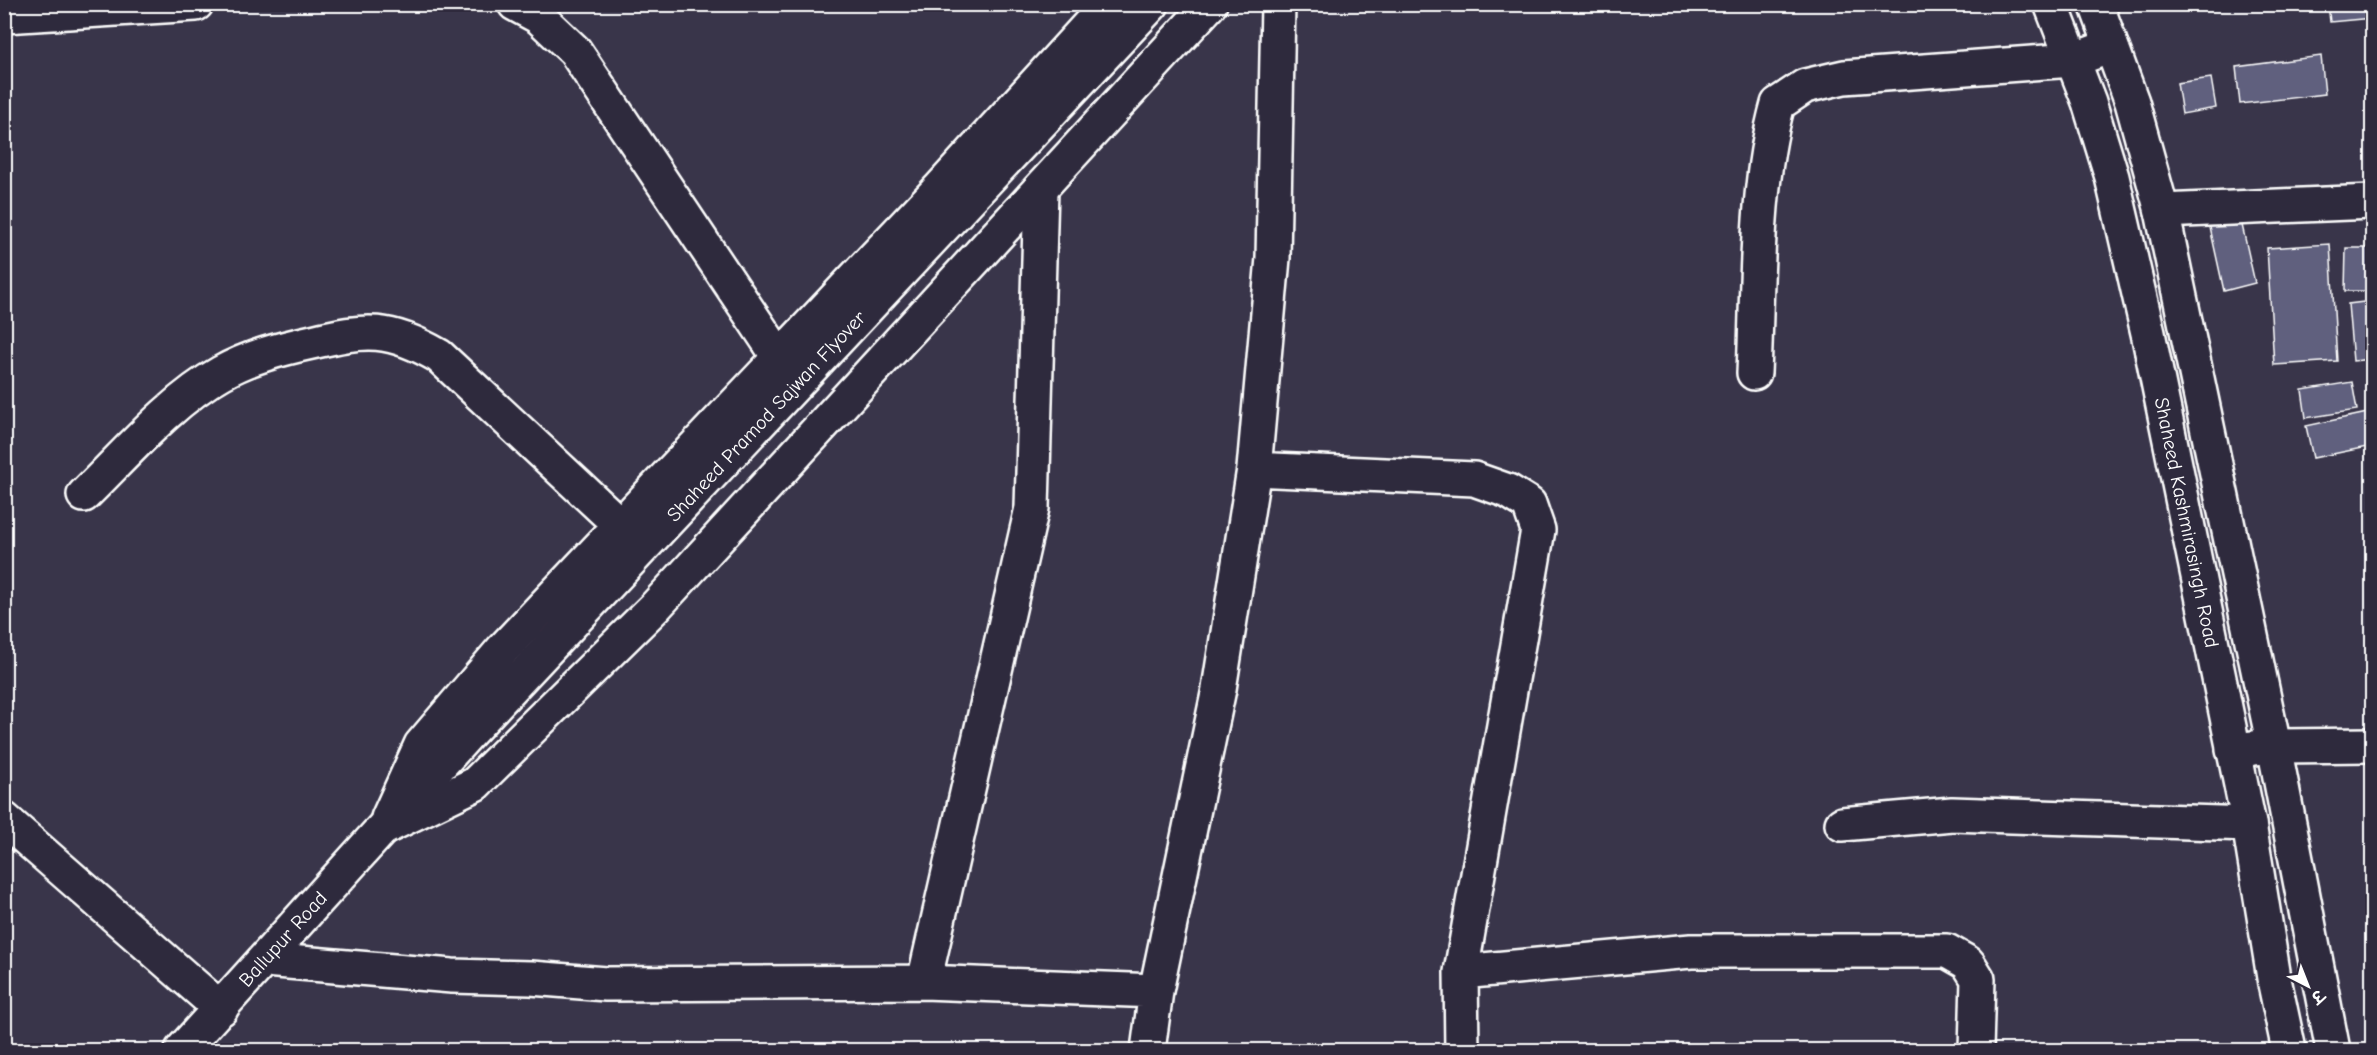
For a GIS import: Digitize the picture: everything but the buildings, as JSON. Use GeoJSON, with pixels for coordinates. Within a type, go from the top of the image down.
{"type":"FeatureCollection","features":[{"type":"Feature","properties":{"kind":"street"},"geometry":{"type":"LineString","coordinates":[[4,16],[196,4]]}},
{"type":"Feature","properties":{"kind":"street"},"geometry":{"type":"LineString","coordinates":[[515,4],[539,17],[575,51],[779,357]]}},
{"type":"Feature","properties":{"kind":"street"},"geometry":{"type":"LineString","coordinates":[[384,828],[422,745],[503,649],[940,188],[1108,4]]}},
{"type":"Feature","properties":{"kind":"street","name":"Shaheed Pramod Sajwan Flyover"},"geometry":{"type":"LineString","coordinates":[[384,828],[467,735],[1152,4]]}},
{"type":"Feature","properties":{"kind":"street"},"geometry":{"type":"LineString","coordinates":[[384,828],[475,784],[655,608],[1210,4]]}},
{"type":"Feature","properties":{"kind":"street"},"geometry":{"type":"LineString","coordinates":[[1148,1050],[1156,991],[1219,689],[1254,469],[1273,258],[1278,4]]}},
{"type":"Feature","properties":{"kind":"street","name":"Shaheed Kashmirasingh Road"},"geometry":{"type":"LineString","coordinates":[[2051,4],[2073,60],[2115,188],[2148,333],[2249,824],[2275,984],[2289,1050]]}},
{"type":"Feature","properties":{"kind":"street","name":"Shaheed Kashmirasingh Road"},"geometry":{"type":"LineString","coordinates":[[2096,4],[2132,102],[2162,211],[2274,746],[2333,1050]]}},
{"type":"Feature","properties":{"kind":"street"},"geometry":{"type":"LineString","coordinates":[[1754,373],[1760,234],[1770,135],[1778,104],[1805,86],[1844,77],[2073,60],[2112,46]]}},
{"type":"Feature","properties":{"kind":"street"},"geometry":{"type":"LineString","coordinates":[[924,982],[1032,508],[1041,189]]}},
{"type":"Feature","properties":{"kind":"street"},"geometry":{"type":"LineString","coordinates":[[2162,211],[2373,202]]}},
{"type":"Feature","properties":{"kind":"street"},"geometry":{"type":"LineString","coordinates":[[84,495],[182,399],[221,373],[269,352],[348,333],[384,333],[414,342],[439,356],[620,525]]}},
{"type":"Feature","properties":{"kind":"street"},"geometry":{"type":"LineString","coordinates":[[1254,469],[1474,479],[1508,491],[1529,504],[1538,530],[1461,972],[1462,1050]]}},
{"type":"Feature","properties":{"kind":"street"},"geometry":{"type":"LineString","coordinates":[[2233,750],[2274,746],[2373,745]]}},
{"type":"Feature","properties":{"kind":"street"},"geometry":{"type":"LineString","coordinates":[[1842,824],[1952,814],[2249,824]]}},
{"type":"Feature","properties":{"kind":"street"},"geometry":{"type":"LineString","coordinates":[[4,819],[221,1009]]}},
{"type":"Feature","properties":{"kind":"street","name":"Ballupur Road"},"geometry":{"type":"LineString","coordinates":[[182,1050],[384,828]]}},
{"type":"Feature","properties":{"kind":"street"},"geometry":{"type":"LineString","coordinates":[[1461,972],[1691,951],[1947,951],[1968,963],[1978,979],[1976,1050]]}},
{"type":"Feature","properties":{"kind":"street"},"geometry":{"type":"LineString","coordinates":[[265,960],[452,976],[531,978],[606,984],[924,982],[1156,991]]}}]}
